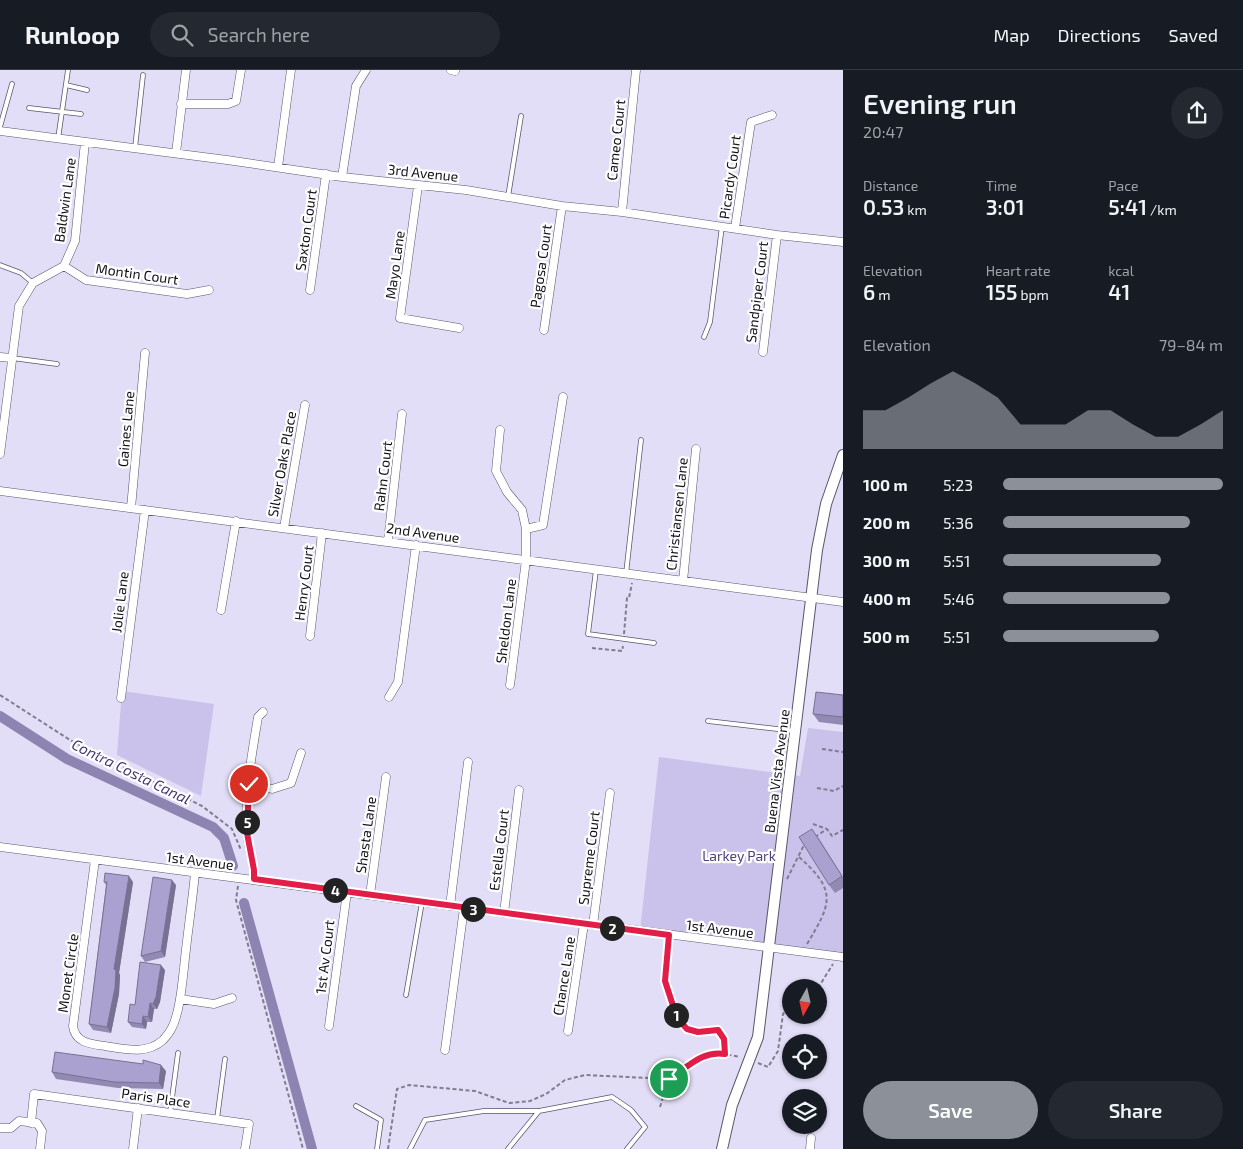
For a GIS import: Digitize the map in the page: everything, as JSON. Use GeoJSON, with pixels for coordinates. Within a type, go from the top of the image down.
{"type":"FeatureCollection","features":[{"type":"Feature","properties":{"kind":"street"},"geometry":{"type":"LineString","coordinates":[[176,153],[186,70]]}},
{"type":"Feature","properties":{"kind":"street"},"geometry":{"type":"LineString","coordinates":[[181,104],[228,104],[236,101],[241,70]]}},
{"type":"Feature","properties":{"kind":"street"},"geometry":{"type":"LineString","coordinates":[[278,167],[291,70]]}},
{"type":"Feature","properties":{"kind":"street"},"geometry":{"type":"LineString","coordinates":[[342,177],[356,86],[366,70]]}},
{"type":"Feature","properties":{"kind":"street","name":"Cameo Court"},"geometry":{"type":"LineString","coordinates":[[622,212],[636,70]]}},
{"type":"Feature","properties":{"kind":"street","name":"Picardy Court"},"geometry":{"type":"LineString","coordinates":[[735,228],[751,122],[772,115]]}},
{"type":"Feature","properties":{"kind":"street","name":"3rd Avenue"},"geometry":{"type":"LineString","coordinates":[[0,129],[58,139],[176,153],[342,177],[466,190],[562,206],[622,212],[776,235],[843,242]]}},
{"type":"Feature","properties":{"kind":"street","name":"Baldwin Lane"},"geometry":{"type":"LineString","coordinates":[[64,266],[74,241],[85,142]]}},
{"type":"Feature","properties":{"kind":"street","name":"Saxton Court"},"geometry":{"type":"LineString","coordinates":[[310,290],[326,174]]}},
{"type":"Feature","properties":{"kind":"street","name":"Mayo Lane"},"geometry":{"type":"LineString","coordinates":[[418,186],[400,318],[459,328]]}},
{"type":"Feature","properties":{"kind":"street","name":"Pagosa Court"},"geometry":{"type":"LineString","coordinates":[[544,330],[562,206]]}},
{"type":"Feature","properties":{"kind":"street","name":"Sandpiper Court"},"geometry":{"type":"LineString","coordinates":[[763,352],[776,235]]}},
{"type":"Feature","properties":{"kind":"street"},"geometry":{"type":"LineString","coordinates":[[0,454],[19,306],[33,283],[64,266]]}},
{"type":"Feature","properties":{"kind":"street","name":"Montin Court"},"geometry":{"type":"LineString","coordinates":[[64,266],[86,280],[187,294],[209,290]]}},
{"type":"Feature","properties":{"kind":"street","name":"Gaines Lane"},"geometry":{"type":"LineString","coordinates":[[131,508],[145,353]]}},
{"type":"Feature","properties":{"kind":"street"},"geometry":{"type":"LineString","coordinates":[[0,357],[12,358]]}},
{"type":"Feature","properties":{"kind":"street"},"geometry":{"type":"LineString","coordinates":[[526,529],[543,526],[563,397]]}},
{"type":"Feature","properties":{"kind":"street","name":"Silver Oaks Place"},"geometry":{"type":"LineString","coordinates":[[284,528],[305,405]]}},
{"type":"Feature","properties":{"kind":"street","name":"Rahn Court"},"geometry":{"type":"LineString","coordinates":[[388,541],[402,414]]}},
{"type":"Feature","properties":{"kind":"street","name":"Sheldon Lane"},"geometry":{"type":"LineString","coordinates":[[500,430],[496,471],[507,492],[522,510],[526,529],[526,560],[510,685]]}},
{"type":"Feature","properties":{"kind":"street","name":"Christiansen Lane"},"geometry":{"type":"LineString","coordinates":[[683,581],[696,449]]}},
{"type":"Feature","properties":{"kind":"street","name":"Buena Vista Avenue"},"geometry":{"type":"LineString","coordinates":[[722,1149],[732,1105],[758,1037],[817,550],[826,504],[843,455]]}},
{"type":"Feature","properties":{"kind":"street","name":"2nd Avenue"},"geometry":{"type":"LineString","coordinates":[[0,491],[843,602]]}},
{"type":"Feature","properties":{"kind":"street","name":"Jolie Lane"},"geometry":{"type":"LineString","coordinates":[[121,698],[145,510]]}},
{"type":"Feature","properties":{"kind":"street"},"geometry":{"type":"LineString","coordinates":[[221,610],[236,521]]}},
{"type":"Feature","properties":{"kind":"street","name":"Henry Court"},"geometry":{"type":"LineString","coordinates":[[310,636],[322,533]]}},
{"type":"Feature","properties":{"kind":"street"},"geometry":{"type":"LineString","coordinates":[[389,697],[398,682],[416,545]]}},
{"type":"Feature","properties":{"kind":"street"},"geometry":{"type":"LineString","coordinates":[[254,879],[247,833],[249,784],[258,717],[263,712]]}},
{"type":"Feature","properties":{"kind":"street"},"geometry":{"type":"LineString","coordinates":[[249,784],[272,789],[291,783],[301,753]]}},
{"type":"Feature","properties":{"kind":"street"},"geometry":{"type":"LineString","coordinates":[[450,906],[468,762]]}},
{"type":"Feature","properties":{"kind":"street","name":"Shasta Lane"},"geometry":{"type":"LineString","coordinates":[[370,895],[386,777]]}},
{"type":"Feature","properties":{"kind":"street","name":"Estella Court"},"geometry":{"type":"LineString","coordinates":[[504,913],[519,790]]}},
{"type":"Feature","properties":{"kind":"street","name":"Supreme Court"},"geometry":{"type":"LineString","coordinates":[[588,925],[610,793]]}},
{"type":"Feature","properties":{"kind":"street","name":"1st Avenue"},"geometry":{"type":"LineString","coordinates":[[0,847],[841,957]]}},
{"type":"Feature","properties":{"kind":"street","name":"Monet Circle"},"geometry":{"type":"LineString","coordinates":[[95,860],[74,1033],[78,1039],[89,1044],[138,1050],[150,1048],[162,1041],[171,1030],[180,999],[195,874]]}},
{"type":"Feature","properties":{"kind":"street","name":"1st Av Court"},"geometry":{"type":"LineString","coordinates":[[329,1026],[347,892]]}},
{"type":"Feature","properties":{"kind":"street"},"geometry":{"type":"LineString","coordinates":[[445,1050],[464,908]]}},
{"type":"Feature","properties":{"kind":"street","name":"Chance Lane"},"geometry":{"type":"LineString","coordinates":[[568,1031],[588,925]]}},
{"type":"Feature","properties":{"kind":"street"},"geometry":{"type":"LineString","coordinates":[[180,999],[214,1004],[232,998]]}},
{"type":"Feature","properties":{"kind":"street","name":"Paris Place"},"geometry":{"type":"LineString","coordinates":[[31,1122],[34,1094],[249,1124],[245,1149]]}},
{"type":"Feature","properties":{"kind":"street"},"geometry":{"type":"LineString","coordinates":[[133,1149],[138,1108]]}},
{"type":"Feature","properties":{"kind":"street"},"geometry":{"type":"LineString","coordinates":[[0,1128],[11,1128],[20,1121],[37,1123],[42,1131],[40,1149]]}},
{"type":"Feature","properties":{"kind":"street"},"geometry":{"type":"LineString","coordinates":[[810,1149],[812,1138]]}},
{"type":"Feature","properties":{"kind":"lane"},"geometry":{"type":"LineString","coordinates":[[58,139],[68,70]]}},
{"type":"Feature","properties":{"kind":"lane"},"geometry":{"type":"LineString","coordinates":[[135,148],[143,75]]}},
{"type":"Feature","properties":{"kind":"lane"},"geometry":{"type":"LineString","coordinates":[[0,129],[12,84]]}},
{"type":"Feature","properties":{"kind":"lane"},"geometry":{"type":"LineString","coordinates":[[66,86],[87,90]]}},
{"type":"Feature","properties":{"kind":"lane"},"geometry":{"type":"LineString","coordinates":[[29,108],[81,114]]}},
{"type":"Feature","properties":{"kind":"lane"},"geometry":{"type":"LineString","coordinates":[[508,197],[521,116]]}},
{"type":"Feature","properties":{"kind":"lane"},"geometry":{"type":"LineString","coordinates":[[704,336],[710,322],[722,226]]}},
{"type":"Feature","properties":{"kind":"lane"},"geometry":{"type":"LineString","coordinates":[[0,265],[21,274],[33,283]]}},
{"type":"Feature","properties":{"kind":"lane"},"geometry":{"type":"LineString","coordinates":[[12,358],[57,364]]}},
{"type":"Feature","properties":{"kind":"lane"},"geometry":{"type":"LineString","coordinates":[[626,574],[641,440]]}},
{"type":"Feature","properties":{"kind":"lane"},"geometry":{"type":"LineString","coordinates":[[596,570],[588,634],[654,643]]}},
{"type":"Feature","properties":{"kind":"lane"},"geometry":{"type":"LineString","coordinates":[[708,721],[796,731]]}},
{"type":"Feature","properties":{"kind":"lane"},"geometry":{"type":"LineString","coordinates":[[406,996],[422,902]]}},
{"type":"Feature","properties":{"kind":"lane"},"geometry":{"type":"LineString","coordinates":[[170,1113],[178,1053]]}},
{"type":"Feature","properties":{"kind":"lane"},"geometry":{"type":"LineString","coordinates":[[218,1119],[225,1059]]}},
{"type":"Feature","properties":{"kind":"lane"},"geometry":{"type":"LineString","coordinates":[[410,1149],[425,1120],[484,1112],[539,1111],[612,1097],[631,1110],[645,1127],[627,1149]]}},
{"type":"Feature","properties":{"kind":"lane"},"geometry":{"type":"LineString","coordinates":[[356,1106],[381,1120],[378,1149]]}},
{"type":"Feature","properties":{"kind":"lane"},"geometry":{"type":"LineString","coordinates":[[508,1149],[539,1111]]}},
{"type":"Feature","properties":{"kind":"path"},"geometry":{"type":"LineString","coordinates":[[592,648],[622,651],[627,598],[629,598],[632,583]]}},
{"type":"Feature","properties":{"kind":"path"},"geometry":{"type":"LineString","coordinates":[[822,749],[843,752]]}},
{"type":"Feature","properties":{"kind":"path"},"geometry":{"type":"LineString","coordinates":[[818,788],[834,791],[843,786]]}},
{"type":"Feature","properties":{"kind":"path"},"geometry":{"type":"LineString","coordinates":[[813,824],[828,829],[832,836],[843,830]]}},
{"type":"Feature","properties":{"kind":"path"},"geometry":{"type":"LineString","coordinates":[[777,879],[788,878],[805,844],[828,829]]}},
{"type":"Feature","properties":{"kind":"path"},"geometry":{"type":"LineString","coordinates":[[799,857],[814,870],[823,883],[827,901],[820,922],[802,952]]}},
{"type":"Feature","properties":{"kind":"path"},"geometry":{"type":"LineString","coordinates":[[669,935],[665,981],[677,1018],[687,1029],[698,1032],[718,1030],[724,1039],[725,1054]]}},
{"type":"Feature","properties":{"kind":"path"},"geometry":{"type":"LineString","coordinates":[[825,979],[841,957]]}},
{"type":"Feature","properties":{"kind":"path"},"geometry":{"type":"LineString","coordinates":[[388,1149],[397,1089],[401,1086],[409,1084],[475,1091],[509,1102],[530,1101],[546,1094],[565,1080],[585,1075],[669,1079],[686,1069],[700,1056],[725,1054],[768,1067],[778,1051],[782,1021]]}},
{"type":"Feature","properties":{"kind":"path"},"geometry":{"type":"LineString","coordinates":[[660,1107],[669,1079]]}},
{"type":"Feature","properties":{"kind":"green space"},"geometry":{"type":"Polygon","coordinates":[[[122,691],[214,704],[201,796],[117,755],[122,691]]]}},
{"type":"Feature","properties":{"kind":"green space","name":"Larkey Park"},"geometry":{"type":"Polygon","coordinates":[[[808,728],[843,732],[843,957],[640,931],[659,757],[800,776],[808,728]]]}},
{"type":"Feature","properties":{"kind":"building"},"geometry":{"type":"Polygon","coordinates":[[[816,692],[843,695],[843,717],[813,714],[816,692]]]}},
{"type":"Feature","properties":{"kind":"building"},"geometry":{"type":"Polygon","coordinates":[[[812,829],[842,876],[829,885],[799,837],[812,829]]]}},
{"type":"Feature","properties":{"kind":"building"},"geometry":{"type":"Polygon","coordinates":[[[105,873],[129,876],[114,969],[116,970],[115,988],[107,1027],[89,1024],[107,882],[104,882],[105,873]]]}},
{"type":"Feature","properties":{"kind":"building"},"geometry":{"type":"Polygon","coordinates":[[[153,877],[172,880],[161,951],[141,956],[153,877]]]}},
{"type":"Feature","properties":{"kind":"building"},"geometry":{"type":"Polygon","coordinates":[[[140,962],[161,965],[156,997],[153,1004],[150,1003],[148,1017],[143,1016],[142,1024],[128,1022],[130,1004],[135,1005],[140,962]]]}},
{"type":"Feature","properties":{"kind":"building"},"geometry":{"type":"Polygon","coordinates":[[[55,1052],[143,1064],[143,1060],[161,1065],[159,1083],[114,1082],[52,1072],[55,1052]]]}},
{"type":"Feature","properties":{"kind":"waterway","name":"Contra Costa Canal"},"geometry":{"type":"LineString","coordinates":[[0,716],[67,759],[213,827],[224,838],[233,866]]}},
{"type":"Feature","properties":{"kind":"waterway","name":"Contra Costa Canal"},"geometry":{"type":"LineString","coordinates":[[244,903],[312,1149]]}},
{"type":"Feature","properties":{"kind":"route"},"geometry":{"type":"LineString","coordinates":[[249,784],[247,833],[254,879],[669,935],[665,981],[677,1018],[687,1029],[698,1032],[718,1030],[724,1039],[725,1054],[719,1052],[700,1056],[686,1069],[669,1079]]}}]}
